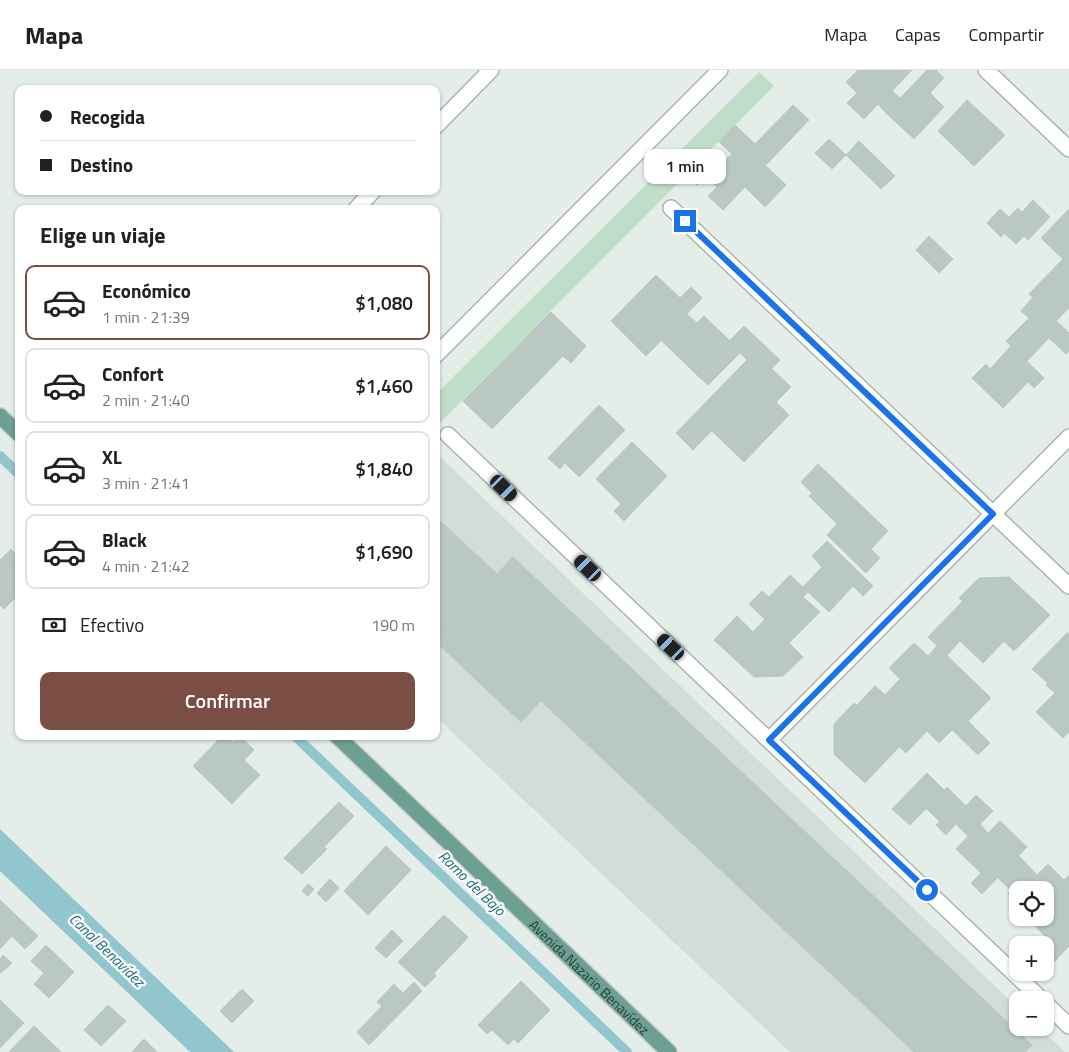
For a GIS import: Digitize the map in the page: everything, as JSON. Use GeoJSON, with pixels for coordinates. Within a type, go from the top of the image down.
{"type":"FeatureCollection","features":[{"type":"Feature","properties":{"kind":"main road"},"geometry":{"type":"LineString","coordinates":[[0,416],[15,430]]}},
{"type":"Feature","properties":{"kind":"main road","name":"Avenida Nazario Benavídez"},"geometry":{"type":"LineString","coordinates":[[341,740],[669,1052]]}},
{"type":"Feature","properties":{"kind":"street"},"geometry":{"type":"LineString","coordinates":[[440,122],[491,70]]}},
{"type":"Feature","properties":{"kind":"street"},"geometry":{"type":"LineString","coordinates":[[440,351],[720,70]]}},
{"type":"Feature","properties":{"kind":"street"},"geometry":{"type":"LineString","coordinates":[[986,70],[1069,149]]}},
{"type":"Feature","properties":{"kind":"street"},"geometry":{"type":"LineString","coordinates":[[360,205],[369,195]]}},
{"type":"Feature","properties":{"kind":"street"},"geometry":{"type":"LineString","coordinates":[[671,208],[1069,586]]}},
{"type":"Feature","properties":{"kind":"street"},"geometry":{"type":"LineString","coordinates":[[448,435],[1033,991]]}},
{"type":"Feature","properties":{"kind":"street"},"geometry":{"type":"LineString","coordinates":[[769,740],[1069,437]]}},
{"type":"Feature","properties":{"kind":"street"},"geometry":{"type":"LineString","coordinates":[[1054,1012],[1069,1026]]}},
{"type":"Feature","properties":{"kind":"shaded area"},"geometry":{"type":"Polygon","coordinates":[[[440,457],[1009,999],[1009,1036],[1048,1036],[1065,1052],[790,1052],[440,721],[440,457]]]}},
{"type":"Feature","properties":{"kind":"green space"},"geometry":{"type":"Polygon","coordinates":[[[759,72],[774,86],[440,423],[440,390],[759,72]]]}},
{"type":"Feature","properties":{"kind":"water","name":"Canal Benavídez"},"geometry":{"type":"Polygon","coordinates":[[[0,829],[234,1052],[190,1052],[0,871],[0,829]]]}},
{"type":"Feature","properties":{"kind":"building"},"geometry":{"type":"Polygon","coordinates":[[[858,70],[912,70],[892,91],[900,98],[886,113],[878,104],[864,119],[847,103],[857,93],[846,82],[858,70]]]}},
{"type":"Feature","properties":{"kind":"building"},"geometry":{"type":"Polygon","coordinates":[[[927,70],[936,70],[944,78],[930,93],[944,107],[914,139],[886,113],[927,70]]]}},
{"type":"Feature","properties":{"kind":"building"},"geometry":{"type":"Polygon","coordinates":[[[967,100],[1005,135],[974,166],[938,131],[967,100]]]}},
{"type":"Feature","properties":{"kind":"building"},"geometry":{"type":"Polygon","coordinates":[[[793,105],[809,120],[723,210],[708,196],[717,187],[706,176],[697,185],[686,175],[710,150],[723,162],[732,154],[719,142],[735,125],[755,144],[793,105]]]}},
{"type":"Feature","properties":{"kind":"building"},"geometry":{"type":"Polygon","coordinates":[[[829,139],[846,155],[832,169],[815,153],[829,139]]]}},
{"type":"Feature","properties":{"kind":"building"},"geometry":{"type":"Polygon","coordinates":[[[859,141],[895,176],[881,189],[846,155],[859,141]]]}},
{"type":"Feature","properties":{"kind":"building"},"geometry":{"type":"Polygon","coordinates":[[[766,166],[786,185],[765,207],[745,187],[766,166]]]}},
{"type":"Feature","properties":{"kind":"building"},"geometry":{"type":"Polygon","coordinates":[[[1033,200],[1050,217],[1028,240],[1024,236],[1016,244],[1004,233],[1001,237],[987,223],[1000,209],[1009,217],[1018,208],[1022,212],[1033,200]]]}},
{"type":"Feature","properties":{"kind":"building"},"geometry":{"type":"Polygon","coordinates":[[[1069,209],[1069,265],[1041,238],[1069,209]]]}},
{"type":"Feature","properties":{"kind":"building"},"geometry":{"type":"Polygon","coordinates":[[[929,236],[953,259],[939,273],[916,250],[929,236]]]}},
{"type":"Feature","properties":{"kind":"building"},"geometry":{"type":"Polygon","coordinates":[[[1063,259],[1069,265],[1069,308],[1056,321],[1029,294],[1063,259]]]}},
{"type":"Feature","properties":{"kind":"building"},"geometry":{"type":"Polygon","coordinates":[[[656,275],[680,298],[691,287],[702,298],[646,356],[611,321],[656,275]]]}},
{"type":"Feature","properties":{"kind":"building"},"geometry":{"type":"Polygon","coordinates":[[[1032,298],[1069,333],[1069,351],[1066,354],[1049,338],[1027,361],[1006,341],[1029,318],[1021,311],[1032,298]]]}},
{"type":"Feature","properties":{"kind":"building"},"geometry":{"type":"Polygon","coordinates":[[[551,312],[586,346],[571,363],[563,356],[492,429],[463,401],[551,312]]]}},
{"type":"Feature","properties":{"kind":"building"},"geometry":{"type":"Polygon","coordinates":[[[687,314],[697,323],[704,316],[730,341],[697,375],[661,340],[687,314]]]}},
{"type":"Feature","properties":{"kind":"building"},"geometry":{"type":"Polygon","coordinates":[[[744,326],[780,360],[693,450],[676,433],[747,360],[740,353],[708,385],[697,375],[744,326]]]}},
{"type":"Feature","properties":{"kind":"building"},"geometry":{"type":"Polygon","coordinates":[[[1011,346],[1044,378],[1034,388],[1028,382],[1003,408],[972,378],[986,364],[990,369],[1011,346]]]}},
{"type":"Feature","properties":{"kind":"building"},"geometry":{"type":"Polygon","coordinates":[[[772,369],[791,387],[776,402],[789,415],[744,462],[712,431],[772,369]]]}},
{"type":"Feature","properties":{"kind":"building"},"geometry":{"type":"Polygon","coordinates":[[[599,405],[625,430],[579,477],[565,463],[560,469],[548,458],[599,405]]]}},
{"type":"Feature","properties":{"kind":"building"},"geometry":{"type":"Polygon","coordinates":[[[632,442],[667,476],[624,521],[614,511],[621,504],[596,479],[632,442]]]}},
{"type":"Feature","properties":{"kind":"building"},"geometry":{"type":"Polygon","coordinates":[[[818,464],[888,531],[871,549],[880,558],[866,573],[827,535],[837,524],[809,496],[812,493],[801,482],[818,464]]]}},
{"type":"Feature","properties":{"kind":"building"},"geometry":{"type":"Polygon","coordinates":[[[440,521],[497,574],[513,557],[1009,1023],[1009,1036],[1022,1036],[1032,1045],[1025,1052],[936,1052],[551,690],[531,711],[440,626],[440,521]]]}},
{"type":"Feature","properties":{"kind":"building"},"geometry":{"type":"Polygon","coordinates":[[[827,541],[873,586],[863,596],[853,586],[829,612],[803,587],[822,567],[812,556],[827,541]]]}},
{"type":"Feature","properties":{"kind":"building"},"geometry":{"type":"Polygon","coordinates":[[[11,549],[15,554],[15,563],[6,572],[0,566],[0,560],[11,549]]]}},
{"type":"Feature","properties":{"kind":"building"},"geometry":{"type":"Polygon","coordinates":[[[15,563],[15,598],[4,609],[0,605],[0,566],[6,572],[15,563]]]}},
{"type":"Feature","properties":{"kind":"building"},"geometry":{"type":"Polygon","coordinates":[[[790,575],[808,592],[803,597],[820,612],[789,643],[749,604],[762,591],[769,597],[790,575]]]}},
{"type":"Feature","properties":{"kind":"building"},"geometry":{"type":"Polygon","coordinates":[[[1009,577],[1050,615],[1014,651],[959,598],[979,578],[1009,577]]]}},
{"type":"Feature","properties":{"kind":"building"},"geometry":{"type":"Polygon","coordinates":[[[963,601],[1004,641],[983,663],[960,641],[947,655],[928,637],[963,601]]]}},
{"type":"Feature","properties":{"kind":"building"},"geometry":{"type":"Polygon","coordinates":[[[737,616],[753,632],[765,619],[803,657],[783,676],[754,677],[714,640],[737,616]]]}},
{"type":"Feature","properties":{"kind":"building"},"geometry":{"type":"Polygon","coordinates":[[[440,626],[531,711],[521,722],[440,646],[440,626]]]}},
{"type":"Feature","properties":{"kind":"building"},"geometry":{"type":"Polygon","coordinates":[[[1067,633],[1069,634],[1069,661],[1048,683],[1032,669],[1067,633]]]}},
{"type":"Feature","properties":{"kind":"building"},"geometry":{"type":"Polygon","coordinates":[[[914,643],[928,656],[937,646],[991,698],[968,721],[990,743],[978,755],[889,668],[914,643]]]}},
{"type":"Feature","properties":{"kind":"building"},"geometry":{"type":"Polygon","coordinates":[[[1069,661],[1069,732],[1063,738],[1036,712],[1055,693],[1046,685],[1069,661]]]}},
{"type":"Feature","properties":{"kind":"building"},"geometry":{"type":"Polygon","coordinates":[[[900,679],[952,730],[939,743],[927,731],[906,753],[856,706],[875,686],[885,695],[900,679]]]}},
{"type":"Feature","properties":{"kind":"building"},"geometry":{"type":"Polygon","coordinates":[[[551,690],[936,1052],[914,1052],[541,701],[551,690]]]}},
{"type":"Feature","properties":{"kind":"building"},"geometry":{"type":"Polygon","coordinates":[[[854,703],[899,747],[865,783],[834,754],[834,724],[854,703]]]}},
{"type":"Feature","properties":{"kind":"building"},"geometry":{"type":"Polygon","coordinates":[[[218,740],[231,740],[233,742],[235,740],[244,740],[254,750],[244,760],[260,775],[246,789],[231,775],[217,789],[193,766],[218,740]]]}},
{"type":"Feature","properties":{"kind":"building"},"geometry":{"type":"Polygon","coordinates":[[[927,773],[944,790],[910,825],[892,809],[927,773]]]}},
{"type":"Feature","properties":{"kind":"building"},"geometry":{"type":"Polygon","coordinates":[[[231,775],[246,789],[232,804],[217,789],[231,775]]]}},
{"type":"Feature","properties":{"kind":"building"},"geometry":{"type":"Polygon","coordinates":[[[947,787],[966,806],[976,795],[993,811],[968,836],[956,824],[946,835],[936,825],[940,822],[926,808],[947,787]]]}},
{"type":"Feature","properties":{"kind":"building"},"geometry":{"type":"Polygon","coordinates":[[[339,802],[354,816],[324,847],[327,849],[302,874],[284,858],[339,802]]]}},
{"type":"Feature","properties":{"kind":"building"},"geometry":{"type":"Polygon","coordinates":[[[1000,821],[1027,847],[982,894],[971,883],[981,873],[956,849],[980,824],[988,833],[1000,821]]]}},
{"type":"Feature","properties":{"kind":"building"},"geometry":{"type":"Polygon","coordinates":[[[386,846],[411,870],[368,915],[344,891],[386,846]]]}},
{"type":"Feature","properties":{"kind":"building"},"geometry":{"type":"Polygon","coordinates":[[[1019,856],[1037,875],[1048,864],[1064,880],[1054,891],[1054,881],[1009,881],[1009,888],[998,878],[1019,856]]]}},
{"type":"Feature","properties":{"kind":"building"},"geometry":{"type":"Polygon","coordinates":[[[1069,875],[1069,946],[1054,962],[1054,936],[1045,936],[1035,926],[1054,926],[1054,891],[1069,875]]]}},
{"type":"Feature","properties":{"kind":"building"},"geometry":{"type":"Polygon","coordinates":[[[330,879],[339,888],[326,902],[317,893],[330,879]]]}},
{"type":"Feature","properties":{"kind":"building"},"geometry":{"type":"Polygon","coordinates":[[[308,884],[314,889],[308,896],[302,891],[308,884]]]}},
{"type":"Feature","properties":{"kind":"building"},"geometry":{"type":"Polygon","coordinates":[[[0,900],[38,936],[25,949],[12,936],[0,949],[0,900]]]}},
{"type":"Feature","properties":{"kind":"building"},"geometry":{"type":"Polygon","coordinates":[[[444,915],[456,926],[451,932],[463,943],[434,973],[436,976],[425,987],[410,973],[415,968],[403,957],[444,915]]]}},
{"type":"Feature","properties":{"kind":"building"},"geometry":{"type":"Polygon","coordinates":[[[456,926],[468,937],[463,943],[451,932],[456,926]]]}},
{"type":"Feature","properties":{"kind":"building"},"geometry":{"type":"Polygon","coordinates":[[[392,930],[403,941],[386,958],[375,948],[392,930]]]}},
{"type":"Feature","properties":{"kind":"building"},"geometry":{"type":"Polygon","coordinates":[[[46,945],[74,972],[49,998],[34,984],[44,973],[31,961],[46,945]]]}},
{"type":"Feature","properties":{"kind":"building"},"geometry":{"type":"Polygon","coordinates":[[[3,955],[12,963],[1,973],[0,959],[3,955]]]}},
{"type":"Feature","properties":{"kind":"building"},"geometry":{"type":"Polygon","coordinates":[[[403,957],[415,968],[410,973],[398,962],[403,957]]]}},
{"type":"Feature","properties":{"kind":"building"},"geometry":{"type":"Polygon","coordinates":[[[521,981],[550,1010],[518,1043],[514,1039],[508,1045],[492,1030],[487,1034],[478,1025],[521,981]]]}},
{"type":"Feature","properties":{"kind":"building"},"geometry":{"type":"Polygon","coordinates":[[[414,982],[422,991],[369,1045],[357,1032],[382,1006],[377,1002],[394,984],[403,993],[414,982]]]}},
{"type":"Feature","properties":{"kind":"building"},"geometry":{"type":"Polygon","coordinates":[[[242,989],[254,1001],[232,1023],[220,1011],[242,989]]]}},
{"type":"Feature","properties":{"kind":"building"},"geometry":{"type":"Polygon","coordinates":[[[0,1000],[24,1023],[0,1048],[0,1000]]]}},
{"type":"Feature","properties":{"kind":"building"},"geometry":{"type":"Polygon","coordinates":[[[108,1005],[126,1021],[101,1046],[84,1030],[108,1005]]]}},
{"type":"Feature","properties":{"kind":"building"},"geometry":{"type":"Polygon","coordinates":[[[34,1026],[61,1052],[9,1052],[34,1026]]]}},
{"type":"Feature","properties":{"kind":"building"},"geometry":{"type":"Polygon","coordinates":[[[144,1039],[157,1052],[132,1052],[144,1039]]]}},
{"type":"Feature","properties":{"kind":"waterway","name":"Ramo del Bajo"},"geometry":{"type":"LineString","coordinates":[[0,456],[15,470]]}},
{"type":"Feature","properties":{"kind":"waterway","name":"Ramo del Bajo"},"geometry":{"type":"LineString","coordinates":[[299,740],[627,1052]]}},
{"type":"Feature","properties":{"kind":"route"},"geometry":{"type":"LineString","coordinates":[[685,221],[993,514],[769,740],[927,890]]}}]}
